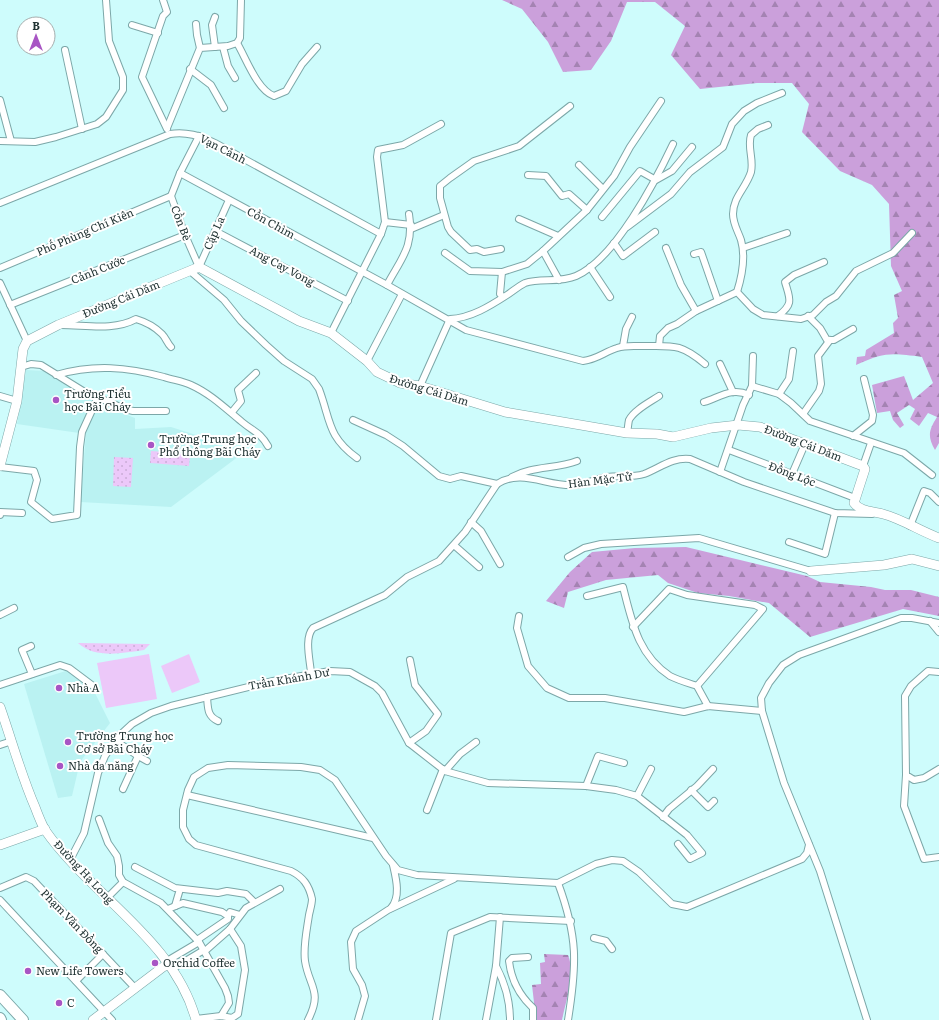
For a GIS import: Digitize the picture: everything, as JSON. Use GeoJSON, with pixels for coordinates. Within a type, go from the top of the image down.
{"type":"FeatureCollection","features":[{"type":"Feature","properties":{"kind":"main road"},"geometry":{"type":"LineString","coordinates":[[0,995],[23,1020]]}},
{"type":"Feature","properties":{"kind":"street"},"geometry":{"type":"LineString","coordinates":[[0,141],[34,142],[97,124],[106,117],[123,90],[123,77],[109,41],[106,0]]}},
{"type":"Feature","properties":{"kind":"street"},"geometry":{"type":"LineString","coordinates":[[163,0],[167,12],[163,16],[142,77],[169,131]]}},
{"type":"Feature","properties":{"kind":"street"},"geometry":{"type":"LineString","coordinates":[[200,48],[223,47],[237,43],[240,38],[241,0]]}},
{"type":"Feature","properties":{"kind":"street"},"geometry":{"type":"LineString","coordinates":[[215,17],[212,25],[215,47]]}},
{"type":"Feature","properties":{"kind":"street"},"geometry":{"type":"LineString","coordinates":[[169,131],[190,69],[200,48],[196,24]]}},
{"type":"Feature","properties":{"kind":"street"},"geometry":{"type":"LineString","coordinates":[[132,25],[158,33]]}},
{"type":"Feature","properties":{"kind":"street"},"geometry":{"type":"LineString","coordinates":[[237,43],[254,76],[267,91],[274,96],[286,91],[302,64],[317,47]]}},
{"type":"Feature","properties":{"kind":"street"},"geometry":{"type":"LineString","coordinates":[[223,47],[228,66],[235,78]]}},
{"type":"Feature","properties":{"kind":"street"},"geometry":{"type":"LineString","coordinates":[[65,50],[82,129]]}},
{"type":"Feature","properties":{"kind":"street"},"geometry":{"type":"LineString","coordinates":[[190,69],[211,85],[224,108]]}},
{"type":"Feature","properties":{"kind":"street"},"geometry":{"type":"LineString","coordinates":[[623,230],[671,194],[690,172],[723,147],[732,124],[744,111],[757,103],[782,93]]}},
{"type":"Feature","properties":{"kind":"street"},"geometry":{"type":"LineString","coordinates":[[0,100],[11,142]]}},
{"type":"Feature","properties":{"kind":"street"},"geometry":{"type":"LineString","coordinates":[[445,253],[470,271],[502,272],[526,264],[544,251],[587,210],[604,189],[661,101]]}},
{"type":"Feature","properties":{"kind":"street"},"geometry":{"type":"LineString","coordinates":[[501,249],[484,252],[477,248],[470,250],[464,247],[459,238],[450,232],[440,198],[440,186],[474,162],[519,146],[570,106]]}},
{"type":"Feature","properties":{"kind":"street"},"geometry":{"type":"LineString","coordinates":[[331,333],[381,234],[385,222],[378,150],[403,145],[441,124]]}},
{"type":"Feature","properties":{"kind":"street"},"geometry":{"type":"LineString","coordinates":[[738,292],[743,248],[735,226],[734,205],[751,171],[752,162],[749,146],[751,135],[768,125]]}},
{"type":"Feature","properties":{"kind":"street","name":"Vạn Cảnh"},"geometry":{"type":"LineString","coordinates":[[0,203],[169,131],[200,136],[381,234]]}},
{"type":"Feature","properties":{"kind":"street","name":"Cồn Bè"},"geometry":{"type":"LineString","coordinates":[[199,267],[185,235],[171,196],[180,173],[200,136]]}},
{"type":"Feature","properties":{"kind":"street"},"geometry":{"type":"LineString","coordinates":[[420,386],[450,319],[463,318],[526,283],[574,277],[586,271],[614,243],[623,230],[656,180],[673,144]]}},
{"type":"Feature","properties":{"kind":"street"},"geometry":{"type":"LineString","coordinates":[[656,180],[672,171],[692,147]]}},
{"type":"Feature","properties":{"kind":"street"},"geometry":{"type":"LineString","coordinates":[[579,165],[604,189]]}},
{"type":"Feature","properties":{"kind":"street"},"geometry":{"type":"LineString","coordinates":[[602,217],[640,171],[656,180]]}},
{"type":"Feature","properties":{"kind":"street","name":"Cồn Chìm"},"geometry":{"type":"LineString","coordinates":[[180,173],[450,319],[466,330],[583,361],[599,358],[611,350],[623,346]]}},
{"type":"Feature","properties":{"kind":"street"},"geometry":{"type":"LineString","coordinates":[[528,175],[546,176],[562,196],[569,194],[587,210]]}},
{"type":"Feature","properties":{"kind":"street","name":"Phố Phùng Chí Kiên"},"geometry":{"type":"LineString","coordinates":[[0,268],[171,196]]}},
{"type":"Feature","properties":{"kind":"street","name":"Cặp La"},"geometry":{"type":"LineString","coordinates":[[199,267],[229,200]]}},
{"type":"Feature","properties":{"kind":"street"},"geometry":{"type":"LineString","coordinates":[[387,285],[405,254],[411,227],[409,214]]}},
{"type":"Feature","properties":{"kind":"street"},"geometry":{"type":"LineString","coordinates":[[385,222],[411,227],[444,215]]}},
{"type":"Feature","properties":{"kind":"street"},"geometry":{"type":"LineString","coordinates":[[519,220],[558,236]]}},
{"type":"Feature","properties":{"kind":"street","name":"Ang Cay Vong"},"geometry":{"type":"LineString","coordinates":[[215,231],[348,301]]}},
{"type":"Feature","properties":{"kind":"street"},"geometry":{"type":"LineString","coordinates":[[614,243],[623,256],[655,232]]}},
{"type":"Feature","properties":{"kind":"street"},"geometry":{"type":"LineString","coordinates":[[743,248],[786,233]]}},
{"type":"Feature","properties":{"kind":"street"},"geometry":{"type":"LineString","coordinates":[[738,292],[753,309],[762,315],[801,319],[813,315],[826,302],[836,296],[856,271],[893,253],[912,233]]}},
{"type":"Feature","properties":{"kind":"street","name":"Cảnh Cước"},"geometry":{"type":"LineString","coordinates":[[10,305],[185,235]]}},
{"type":"Feature","properties":{"kind":"street"},"geometry":{"type":"LineString","coordinates":[[666,248],[681,285],[696,311]]}},
{"type":"Feature","properties":{"kind":"street"},"geometry":{"type":"LineString","coordinates":[[544,251],[559,280]]}},
{"type":"Feature","properties":{"kind":"street"},"geometry":{"type":"LineString","coordinates":[[694,254],[701,252],[718,301]]}},
{"type":"Feature","properties":{"kind":"street"},"geometry":{"type":"LineString","coordinates":[[778,316],[788,308],[790,302],[785,282],[794,275],[824,262]]}},
{"type":"Feature","properties":{"kind":"street","name":"Đường Cái Dăm"},"geometry":{"type":"LineString","coordinates":[[27,341],[58,325],[199,267],[299,321],[331,333],[367,361],[377,372],[400,383],[420,386],[505,412],[628,433],[657,434],[673,437],[711,428],[738,425],[760,427],[863,466]]}},
{"type":"Feature","properties":{"kind":"street"},"geometry":{"type":"LineString","coordinates":[[590,267],[610,297]]}},
{"type":"Feature","properties":{"kind":"street"},"geometry":{"type":"LineString","coordinates":[[190,271],[224,300],[240,321],[284,362],[312,379],[319,388],[336,438],[357,458]]}},
{"type":"Feature","properties":{"kind":"street"},"geometry":{"type":"LineString","coordinates":[[502,272],[500,294],[503,297]]}},
{"type":"Feature","properties":{"kind":"street"},"geometry":{"type":"LineString","coordinates":[[0,283],[27,341],[23,349],[17,401],[0,467],[34,471],[37,480],[31,502],[52,519],[77,515],[82,432],[98,397]]}},
{"type":"Feature","properties":{"kind":"street"},"geometry":{"type":"LineString","coordinates":[[660,346],[660,336],[668,328],[677,324],[696,311],[738,292]]}},
{"type":"Feature","properties":{"kind":"street"},"geometry":{"type":"LineString","coordinates":[[367,361],[402,294]]}},
{"type":"Feature","properties":{"kind":"street"},"geometry":{"type":"LineString","coordinates":[[808,316],[820,328],[827,340],[834,340],[853,329]]}},
{"type":"Feature","properties":{"kind":"street"},"geometry":{"type":"LineString","coordinates":[[632,317],[626,329],[623,346],[674,345],[691,352],[705,364]]}},
{"type":"Feature","properties":{"kind":"street"},"geometry":{"type":"LineString","coordinates":[[58,325],[82,327],[121,325],[127,324],[136,319],[146,323],[163,335],[167,344],[171,347]]}},
{"type":"Feature","properties":{"kind":"street"},"geometry":{"type":"LineString","coordinates":[[803,414],[819,392],[821,384],[818,356],[830,340]]}},
{"type":"Feature","properties":{"kind":"street"},"geometry":{"type":"LineString","coordinates":[[779,394],[789,379],[793,352]]}},
{"type":"Feature","properties":{"kind":"street"},"geometry":{"type":"LineString","coordinates":[[720,472],[738,425],[744,404],[749,396],[752,386],[753,356]]}},
{"type":"Feature","properties":{"kind":"street"},"geometry":{"type":"LineString","coordinates":[[21,367],[31,364],[41,365],[83,391],[133,411],[166,411]]}},
{"type":"Feature","properties":{"kind":"street"},"geometry":{"type":"LineString","coordinates":[[720,364],[733,392]]}},
{"type":"Feature","properties":{"kind":"street"},"geometry":{"type":"LineString","coordinates":[[56,375],[83,369],[121,367],[146,372],[190,385],[232,412],[243,423],[262,436],[268,446]]}},
{"type":"Feature","properties":{"kind":"street"},"geometry":{"type":"LineString","coordinates":[[232,412],[241,401],[238,390],[256,373]]}},
{"type":"Feature","properties":{"kind":"street"},"geometry":{"type":"LineString","coordinates":[[853,436],[872,421],[873,415],[864,379]]}},
{"type":"Feature","properties":{"kind":"street"},"geometry":{"type":"LineString","coordinates":[[752,386],[779,394],[810,421],[904,453],[932,475]]}},
{"type":"Feature","properties":{"kind":"street"},"geometry":{"type":"LineString","coordinates":[[704,402],[733,392],[742,392],[749,396]]}},
{"type":"Feature","properties":{"kind":"street"},"geometry":{"type":"LineString","coordinates":[[0,396],[17,401]]}},
{"type":"Feature","properties":{"kind":"street"},"geometry":{"type":"LineString","coordinates":[[628,433],[629,421],[632,417],[660,396]]}},
{"type":"Feature","properties":{"kind":"street"},"geometry":{"type":"LineString","coordinates":[[353,420],[386,435],[403,446],[439,476],[450,479],[461,476],[497,484]]}},
{"type":"Feature","properties":{"kind":"street"},"geometry":{"type":"LineString","coordinates":[[871,443],[863,466],[865,469],[855,498],[855,506],[871,512],[883,514],[939,538]]}},
{"type":"Feature","properties":{"kind":"street"},"geometry":{"type":"LineString","coordinates":[[792,474],[805,444]]}},
{"type":"Feature","properties":{"kind":"street","name":"Đồng Lộc"},"geometry":{"type":"LineString","coordinates":[[729,450],[855,498]]}},
{"type":"Feature","properties":{"kind":"street","name":"Hàn Mặc Tử"},"geometry":{"type":"LineString","coordinates":[[512,477],[560,485],[578,485],[609,477],[644,474],[670,461],[683,458],[690,459],[720,472],[835,513],[856,515],[883,514]]}},
{"type":"Feature","properties":{"kind":"street"},"geometry":{"type":"LineString","coordinates":[[311,673],[309,643],[310,632],[313,628],[385,595],[407,577],[439,561],[455,546],[497,484],[505,478],[512,477],[530,469],[559,466],[577,461]]}},
{"type":"Feature","properties":{"kind":"street"},"geometry":{"type":"LineString","coordinates":[[910,526],[924,491],[930,493],[939,502]]}},
{"type":"Feature","properties":{"kind":"street"},"geometry":{"type":"LineString","coordinates":[[0,515],[0,512],[22,513]]}},
{"type":"Feature","properties":{"kind":"street"},"geometry":{"type":"LineString","coordinates":[[789,542],[825,554],[835,513]]}},
{"type":"Feature","properties":{"kind":"street"},"geometry":{"type":"LineString","coordinates":[[471,522],[481,530],[500,564]]}},
{"type":"Feature","properties":{"kind":"street"},"geometry":{"type":"LineString","coordinates":[[568,557],[584,548],[601,544],[699,538],[811,571],[884,565],[912,559],[939,566]]}},
{"type":"Feature","properties":{"kind":"street"},"geometry":{"type":"LineString","coordinates":[[455,546],[479,567]]}},
{"type":"Feature","properties":{"kind":"street"},"geometry":{"type":"LineString","coordinates":[[587,596],[623,587],[633,627],[651,661],[672,677],[697,686],[708,706]]}},
{"type":"Feature","properties":{"kind":"street"},"geometry":{"type":"LineString","coordinates":[[633,627],[669,589],[687,595],[755,605],[762,609],[697,686]]}},
{"type":"Feature","properties":{"kind":"street"},"geometry":{"type":"LineString","coordinates":[[0,615],[14,608]]}},
{"type":"Feature","properties":{"kind":"street"},"geometry":{"type":"LineString","coordinates":[[519,616],[517,628],[528,666],[547,688],[569,698],[605,698],[684,712],[708,706],[762,711]]}},
{"type":"Feature","properties":{"kind":"street"},"geometry":{"type":"LineString","coordinates":[[867,1020],[820,871],[784,783],[762,711],[761,698],[769,682],[783,665],[799,655],[901,618],[912,618],[939,623]]}},
{"type":"Feature","properties":{"kind":"street"},"geometry":{"type":"LineString","coordinates":[[930,621],[939,632]]}},
{"type":"Feature","properties":{"kind":"street"},"geometry":{"type":"LineString","coordinates":[[31,646],[22,650],[32,674]]}},
{"type":"Feature","properties":{"kind":"street"},"geometry":{"type":"LineString","coordinates":[[409,743],[426,731],[438,714],[415,685],[410,660]]}},
{"type":"Feature","properties":{"kind":"street"},"geometry":{"type":"LineString","coordinates":[[0,685],[60,665],[69,668],[94,686]]}},
{"type":"Feature","properties":{"kind":"street","name":"Trần Khánh Dư"},"geometry":{"type":"LineString","coordinates":[[70,860],[84,833],[98,773],[105,756],[116,741],[132,724],[151,713],[206,697],[273,680],[330,671],[350,672],[375,686],[382,693],[409,743],[444,770],[488,783],[586,786],[616,790],[637,796],[687,835],[702,853],[690,859],[678,844]]}},
{"type":"Feature","properties":{"kind":"street"},"geometry":{"type":"LineString","coordinates":[[939,672],[928,672],[911,686],[905,696],[906,775],[904,806],[924,859],[939,857]]}},
{"type":"Feature","properties":{"kind":"street"},"geometry":{"type":"LineString","coordinates":[[206,697],[209,714],[213,719],[218,721]]}},
{"type":"Feature","properties":{"kind":"street","name":"Đường Hạ Long"},"geometry":{"type":"LineString","coordinates":[[0,707],[29,793],[45,829],[70,860],[157,948],[170,965],[192,1005],[196,1020]]}},
{"type":"Feature","properties":{"kind":"street"},"geometry":{"type":"LineString","coordinates":[[0,745],[12,741]]}},
{"type":"Feature","properties":{"kind":"street"},"geometry":{"type":"LineString","coordinates":[[116,741],[147,761]]}},
{"type":"Feature","properties":{"kind":"street"},"geometry":{"type":"LineString","coordinates":[[427,810],[444,770],[460,754],[476,742]]}},
{"type":"Feature","properties":{"kind":"street"},"geometry":{"type":"LineString","coordinates":[[122,789],[138,756]]}},
{"type":"Feature","properties":{"kind":"street"},"geometry":{"type":"LineString","coordinates":[[586,786],[598,756],[624,763]]}},
{"type":"Feature","properties":{"kind":"street"},"geometry":{"type":"LineString","coordinates":[[308,1020],[314,1009],[316,991],[305,961],[306,938],[312,900],[302,876],[291,871],[192,842],[189,839],[183,827],[183,810],[187,795],[194,777],[208,768],[228,764],[301,767],[320,770],[335,780],[374,838],[398,870],[417,875],[558,883],[596,864],[612,860],[623,861],[639,872],[672,904],[687,908],[802,859],[807,853],[809,845]]}},
{"type":"Feature","properties":{"kind":"street"},"geometry":{"type":"LineString","coordinates":[[663,817],[669,809],[713,769]]}},
{"type":"Feature","properties":{"kind":"street"},"geometry":{"type":"LineString","coordinates":[[906,775],[914,780],[924,778],[939,769]]}},
{"type":"Feature","properties":{"kind":"street"},"geometry":{"type":"LineString","coordinates":[[637,796],[651,770]]}},
{"type":"Feature","properties":{"kind":"street"},"geometry":{"type":"LineString","coordinates":[[691,790],[708,807],[714,801]]}},
{"type":"Feature","properties":{"kind":"street"},"geometry":{"type":"LineString","coordinates":[[187,795],[374,838]]}},
{"type":"Feature","properties":{"kind":"street"},"geometry":{"type":"LineString","coordinates":[[99,819],[108,843],[117,856],[119,875],[123,882],[156,900],[168,909],[198,941],[204,950],[228,996],[229,1003],[221,1016]]}},
{"type":"Feature","properties":{"kind":"street"},"geometry":{"type":"LineString","coordinates":[[0,845],[45,829]]}},
{"type":"Feature","properties":{"kind":"street"},"geometry":{"type":"LineString","coordinates":[[358,1020],[366,996],[353,969],[351,942],[356,931],[393,907],[397,886],[393,864]]}},
{"type":"Feature","properties":{"kind":"street"},"geometry":{"type":"LineString","coordinates":[[135,867],[175,888],[218,893],[227,891],[246,894],[254,902]]}},
{"type":"Feature","properties":{"kind":"street","name":"Phạm Văn Đồng"},"geometry":{"type":"LineString","coordinates":[[0,888],[26,877],[34,881],[135,988]]}},
{"type":"Feature","properties":{"kind":"street"},"geometry":{"type":"LineString","coordinates":[[388,910],[456,878]]}},
{"type":"Feature","properties":{"kind":"street"},"geometry":{"type":"LineString","coordinates":[[107,898],[123,882]]}},
{"type":"Feature","properties":{"kind":"street"},"geometry":{"type":"LineString","coordinates":[[558,883],[571,921],[575,945],[575,971],[568,1020]]}},
{"type":"Feature","properties":{"kind":"street"},"geometry":{"type":"LineString","coordinates":[[175,906],[180,888]]}},
{"type":"Feature","properties":{"kind":"street"},"geometry":{"type":"LineString","coordinates":[[93,1020],[162,967],[204,950],[228,931],[240,915],[254,902],[280,889]]}},
{"type":"Feature","properties":{"kind":"street"},"geometry":{"type":"LineString","coordinates":[[0,900],[112,1020]]}},
{"type":"Feature","properties":{"kind":"street"},"geometry":{"type":"LineString","coordinates":[[168,909],[180,903],[187,903],[222,912],[228,916]]}},
{"type":"Feature","properties":{"kind":"street"},"geometry":{"type":"LineString","coordinates":[[170,965],[198,941],[228,919],[230,912],[240,915]]}},
{"type":"Feature","properties":{"kind":"street"},"geometry":{"type":"LineString","coordinates":[[436,1020],[451,933],[481,919],[490,917],[571,921]]}},
{"type":"Feature","properties":{"kind":"street"},"geometry":{"type":"LineString","coordinates":[[486,1020],[496,966],[500,918]]}},
{"type":"Feature","properties":{"kind":"street"},"geometry":{"type":"LineString","coordinates":[[196,1020],[221,1016],[232,1018],[238,1014],[244,976],[241,946],[228,931],[219,925]]}},
{"type":"Feature","properties":{"kind":"street"},"geometry":{"type":"LineString","coordinates":[[594,938],[606,941],[612,949]]}},
{"type":"Feature","properties":{"kind":"street"},"geometry":{"type":"LineString","coordinates":[[76,981],[103,954]]}},
{"type":"Feature","properties":{"kind":"street"},"geometry":{"type":"LineString","coordinates":[[528,957],[512,958],[509,960],[511,974],[523,999],[533,1008],[533,1020]]}},
{"type":"Feature","properties":{"kind":"street"},"geometry":{"type":"LineString","coordinates":[[496,966],[502,978],[510,1004],[510,1020]]}},
{"type":"Feature","properties":{"kind":"shaded area","name":"Trường Trung học Phổ thông Bãi Cháy"},"geometry":{"type":"Polygon","coordinates":[[[26,370],[47,371],[98,404],[135,418],[135,429],[171,427],[196,435],[239,456],[171,507],[80,502],[86,434],[17,424],[26,370]]]}},
{"type":"Feature","properties":{"kind":"shaded area"},"geometry":{"type":"Polygon","coordinates":[[[151,451],[190,454],[189,466],[150,463],[151,451]]]}},
{"type":"Feature","properties":{"kind":"shaded area"},"geometry":{"type":"Polygon","coordinates":[[[114,457],[133,458],[131,487],[113,486],[114,457]]]}},
{"type":"Feature","properties":{"kind":"shaded area"},"geometry":{"type":"Polygon","coordinates":[[[78,643],[150,644],[144,650],[110,654],[93,651],[78,643]]]}},
{"type":"Feature","properties":{"kind":"shaded area"},"geometry":{"type":"Polygon","coordinates":[[[149,654],[157,699],[106,708],[97,663],[149,654]]]}},
{"type":"Feature","properties":{"kind":"shaded area"},"geometry":{"type":"Polygon","coordinates":[[[189,654],[200,682],[172,693],[161,666],[189,654]]]}},
{"type":"Feature","properties":{"kind":"shaded area","name":"Trường Trung học Cơ sở Bãi Cháy"},"geometry":{"type":"Polygon","coordinates":[[[69,670],[92,687],[110,723],[80,762],[72,796],[58,798],[24,684],[69,670]]]}},
{"type":"Feature","properties":{"kind":"green space"},"geometry":{"type":"Polygon","coordinates":[[[502,0],[939,0],[939,443],[935,450],[931,441],[930,433],[937,417],[928,413],[919,426],[910,419],[915,409],[909,405],[897,413],[904,425],[900,428],[893,420],[890,411],[877,413],[872,385],[904,376],[913,400],[933,383],[922,357],[895,354],[881,356],[856,365],[857,357],[865,356],[866,350],[894,333],[893,323],[898,318],[894,295],[902,291],[891,266],[889,204],[872,185],[840,171],[802,132],[809,104],[792,83],[757,83],[700,89],[671,55],[685,26],[655,2],[627,2],[611,41],[591,70],[563,72],[548,42],[522,9],[502,0]]]}},
{"type":"Feature","properties":{"kind":"green space"},"geometry":{"type":"Polygon","coordinates":[[[686,547],[807,576],[820,582],[871,587],[885,590],[911,590],[939,597],[939,616],[903,609],[810,637],[769,603],[729,596],[698,593],[668,583],[658,575],[606,580],[568,592],[564,608],[546,601],[570,572],[592,552],[635,548],[686,547]]]}},
{"type":"Feature","properties":{"kind":"green space"},"geometry":{"type":"Polygon","coordinates":[[[544,954],[568,955],[571,979],[562,1020],[536,1020],[532,985],[541,984],[540,963],[545,962],[544,954]]]}},
{"type":"Feature","properties":{"kind":"place","name":"Trường Tiểu học Bãi Cháy"},"geometry":{"type":"Point","coordinates":[56,400]}},
{"type":"Feature","properties":{"kind":"place","name":"Trường Trung học Phổ thông Bãi Cháy"},"geometry":{"type":"Point","coordinates":[151,445]}},
{"type":"Feature","properties":{"kind":"place","name":"Nhà A"},"geometry":{"type":"Point","coordinates":[59,688]}},
{"type":"Feature","properties":{"kind":"place","name":"Trường Trung học Cơ sở Bãi Cháy"},"geometry":{"type":"Point","coordinates":[68,742]}},
{"type":"Feature","properties":{"kind":"place","name":"Nhà đa năng"},"geometry":{"type":"Point","coordinates":[60,766]}},
{"type":"Feature","properties":{"kind":"place","name":"Orchid Coffee"},"geometry":{"type":"Point","coordinates":[155,963]}},
{"type":"Feature","properties":{"kind":"place","name":"New Life Towers"},"geometry":{"type":"Point","coordinates":[28,971]}},
{"type":"Feature","properties":{"kind":"place","name":"C"},"geometry":{"type":"Point","coordinates":[59,1003]}}]}
